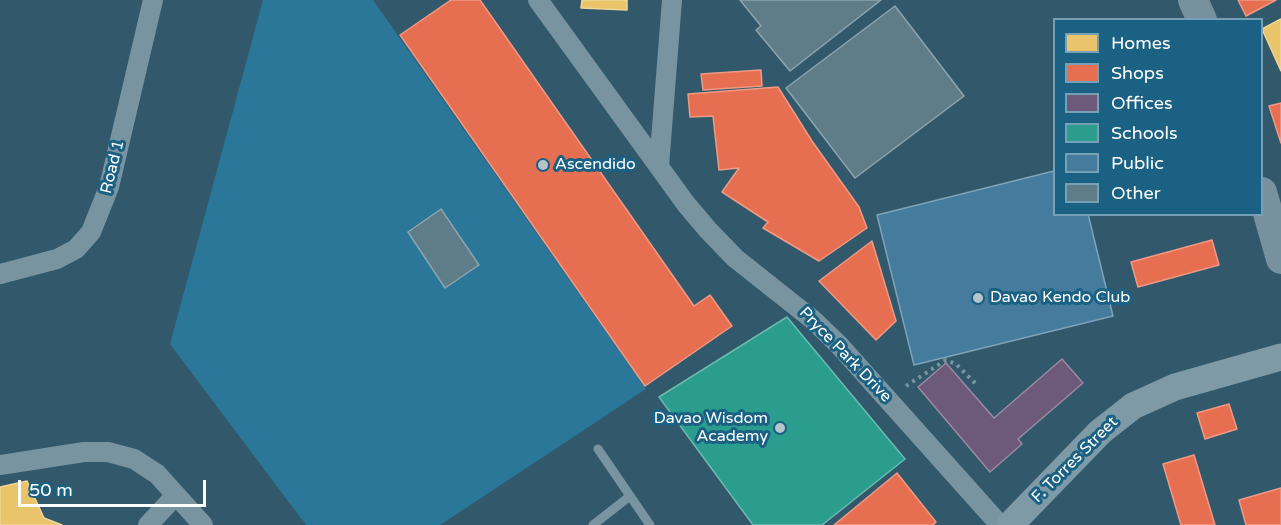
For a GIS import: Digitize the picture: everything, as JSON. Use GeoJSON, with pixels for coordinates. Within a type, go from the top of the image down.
{"type":"FeatureCollection","features":[{"type":"Feature","properties":{"kind":"main road"},"geometry":{"type":"LineString","coordinates":[[1193,0],[1201,18]]}},
{"type":"Feature","properties":{"kind":"main road"},"geometry":{"type":"LineString","coordinates":[[1263,196],[1281,259]]}},
{"type":"Feature","properties":{"kind":"main road","name":"F. Torres Street"},"geometry":{"type":"LineString","coordinates":[[1010,525],[1100,432],[1133,406],[1175,387],[1281,357]]}},
{"type":"Feature","properties":{"kind":"street","name":"Road 1"},"geometry":{"type":"LineString","coordinates":[[0,274],[57,259],[76,249],[91,232],[109,187],[153,0]]}},
{"type":"Feature","properties":{"kind":"street","name":"Pryce Park Drive"},"geometry":{"type":"LineString","coordinates":[[538,0],[686,204],[735,258],[812,319],[888,399],[1000,525]]}},
{"type":"Feature","properties":{"kind":"street"},"geometry":{"type":"LineString","coordinates":[[659,166],[672,0]]}},
{"type":"Feature","properties":{"kind":"street"},"geometry":{"type":"LineString","coordinates":[[0,465],[84,452],[108,452],[134,459],[157,474],[203,525]]}},
{"type":"Feature","properties":{"kind":"street"},"geometry":{"type":"LineString","coordinates":[[148,525],[176,495]]}},
{"type":"Feature","properties":{"kind":"lane"},"geometry":{"type":"LineString","coordinates":[[598,449],[650,525]]}},
{"type":"Feature","properties":{"kind":"lane"},"geometry":{"type":"LineString","coordinates":[[592,525],[630,496]]}},
{"type":"Feature","properties":{"kind":"path"},"geometry":{"type":"LineString","coordinates":[[888,399],[936,364],[946,360],[956,364],[978,386]]}},
{"type":"Feature","properties":{"kind":"shaded area"},"geometry":{"type":"Polygon","coordinates":[[[263,0],[373,0],[646,389],[440,525],[306,525],[170,344],[263,0]]]}},
{"type":"Feature","properties":{"kind":"building: Homes"},"geometry":{"type":"Polygon","coordinates":[[[582,0],[627,0],[627,10],[581,8],[582,0]]]}},
{"type":"Feature","properties":{"kind":"building: Homes"},"geometry":{"type":"Polygon","coordinates":[[[1281,19],[1281,71],[1263,31],[1263,28],[1281,19]]]}},
{"type":"Feature","properties":{"kind":"building: Homes"},"geometry":{"type":"Polygon","coordinates":[[[27,481],[44,518],[62,525],[0,525],[0,487],[27,481]]]}},
{"type":"Feature","properties":{"kind":"building: Shops","name":"Ascendido"},"geometry":{"type":"Polygon","coordinates":[[[451,0],[480,0],[694,306],[710,295],[732,326],[645,386],[400,35],[451,0]]]}},
{"type":"Feature","properties":{"kind":"building: Shops"},"geometry":{"type":"Polygon","coordinates":[[[1238,0],[1276,0],[1246,16],[1238,0]]]}},
{"type":"Feature","properties":{"kind":"building: Shops"},"geometry":{"type":"Polygon","coordinates":[[[761,70],[762,86],[703,90],[701,74],[761,70]]]}},
{"type":"Feature","properties":{"kind":"building: Shops"},"geometry":{"type":"Polygon","coordinates":[[[778,87],[812,141],[859,207],[867,228],[819,261],[763,228],[768,222],[722,192],[739,168],[719,170],[713,116],[690,117],[688,94],[778,87]]]}},
{"type":"Feature","properties":{"kind":"building: Shops"},"geometry":{"type":"Polygon","coordinates":[[[1281,103],[1281,143],[1269,106],[1281,103]]]}},
{"type":"Feature","properties":{"kind":"building: Shops"},"geometry":{"type":"Polygon","coordinates":[[[1212,240],[1219,265],[1138,287],[1131,262],[1212,240]]]}},
{"type":"Feature","properties":{"kind":"building: Shops"},"geometry":{"type":"Polygon","coordinates":[[[872,241],[896,321],[876,340],[819,281],[872,241]]]}},
{"type":"Feature","properties":{"kind":"building: Shops"},"geometry":{"type":"Polygon","coordinates":[[[1229,404],[1237,429],[1205,439],[1197,413],[1229,404]]]}},
{"type":"Feature","properties":{"kind":"building: Shops"},"geometry":{"type":"Polygon","coordinates":[[[1194,455],[1215,525],[1181,525],[1163,464],[1194,455]]]}},
{"type":"Feature","properties":{"kind":"building: Shops"},"geometry":{"type":"Polygon","coordinates":[[[897,473],[936,522],[933,525],[834,525],[897,473]]]}},
{"type":"Feature","properties":{"kind":"building: Shops"},"geometry":{"type":"Polygon","coordinates":[[[1281,488],[1281,525],[1246,525],[1239,500],[1281,488]]]}},
{"type":"Feature","properties":{"kind":"building: Offices"},"geometry":{"type":"Polygon","coordinates":[[[1062,359],[1083,383],[1018,439],[1022,444],[990,472],[918,387],[946,363],[994,418],[1062,359]]]}},
{"type":"Feature","properties":{"kind":"building: Schools","name":"Davao Wisdom Academy"},"geometry":{"type":"Polygon","coordinates":[[[787,317],[905,459],[822,525],[753,525],[659,397],[787,317]]]}},
{"type":"Feature","properties":{"kind":"building: Public"},"geometry":{"type":"Polygon","coordinates":[[[1053,171],[1053,216],[1088,216],[1113,316],[914,365],[877,215],[1053,171]]]}},
{"type":"Feature","properties":{"kind":"building: Other"},"geometry":{"type":"Polygon","coordinates":[[[740,0],[881,0],[790,71],[756,30],[761,26],[740,0]]]}},
{"type":"Feature","properties":{"kind":"building: Other"},"geometry":{"type":"Polygon","coordinates":[[[895,6],[964,96],[855,178],[786,88],[895,6]]]}},
{"type":"Feature","properties":{"kind":"building: Other"},"geometry":{"type":"Polygon","coordinates":[[[441,209],[479,265],[445,288],[408,232],[441,209]]]}},
{"type":"Feature","properties":{"kind":"place","name":"Ascendido"},"geometry":{"type":"Point","coordinates":[543,165]}},
{"type":"Feature","properties":{"kind":"place","name":"Davao Kendo Club"},"geometry":{"type":"Point","coordinates":[978,298]}},
{"type":"Feature","properties":{"kind":"place","name":"Davao Wisdom Academy"},"geometry":{"type":"Point","coordinates":[780,428]}}]}
